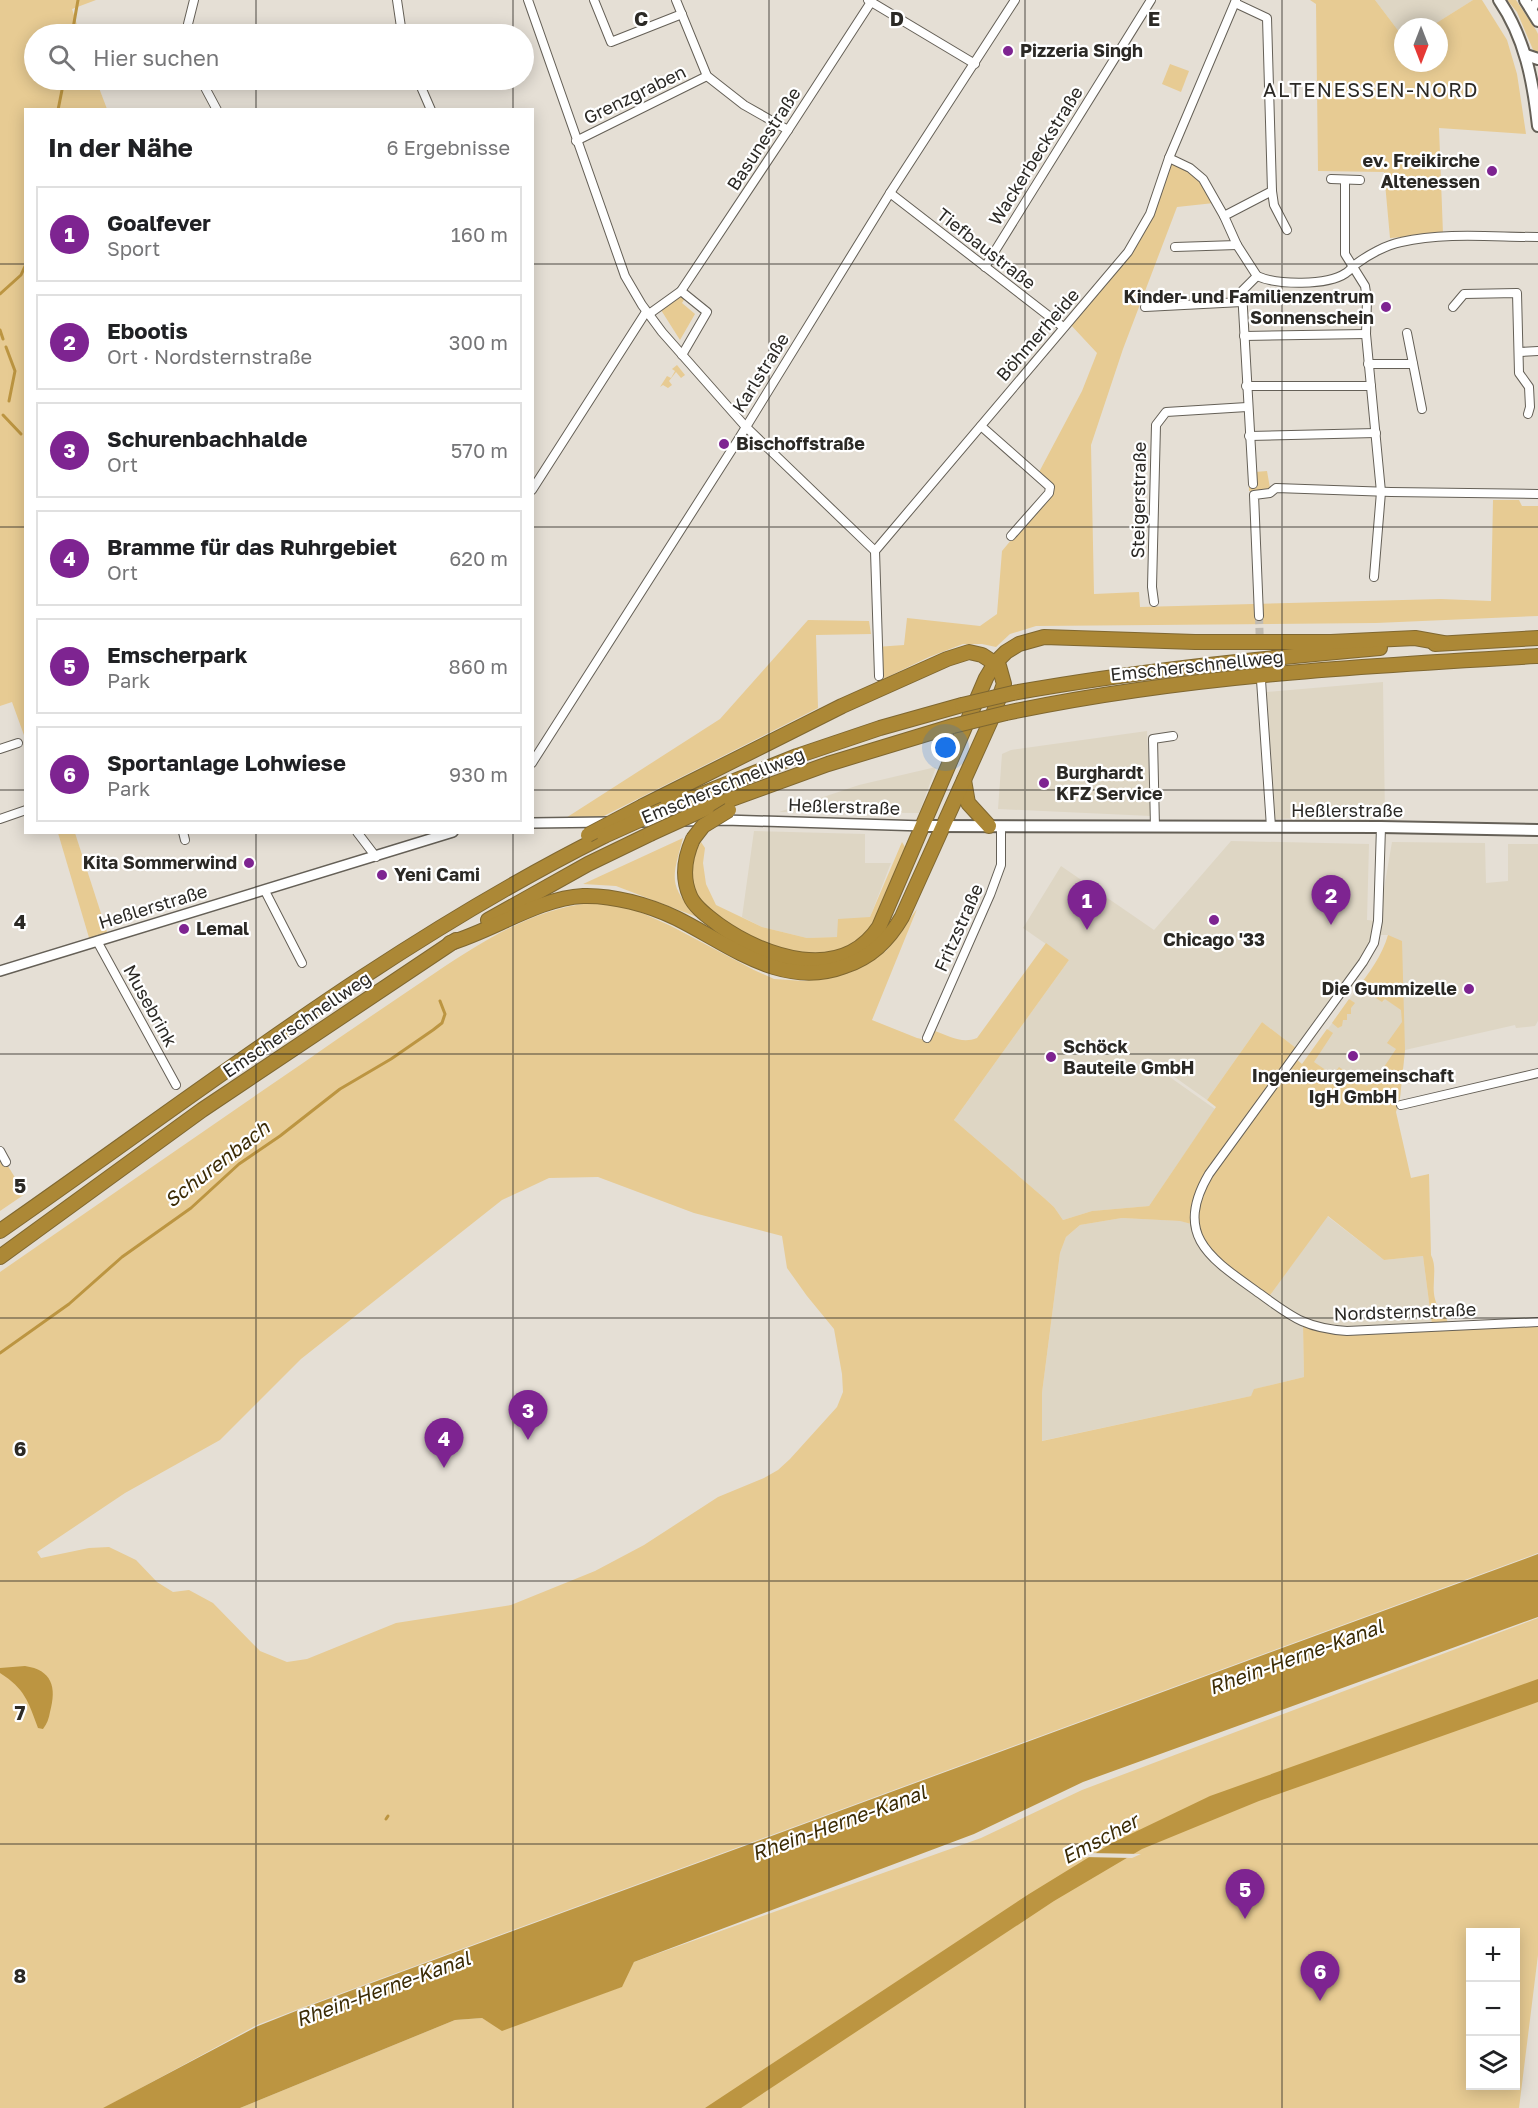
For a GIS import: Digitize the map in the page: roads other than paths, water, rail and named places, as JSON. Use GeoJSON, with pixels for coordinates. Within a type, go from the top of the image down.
{"type":"FeatureCollection","features":[{"type":"Feature","properties":{"kind":"highway"},"geometry":{"type":"LineString","coordinates":[[828,764],[823,773],[729,810],[703,826],[693,838],[688,852],[685,879],[691,898],[699,908],[735,936],[766,952],[811,960],[840,956],[874,934],[924,826],[986,678],[995,663],[1019,644],[1044,637],[1195,642],[1331,642],[1415,638],[1443,643]]}},
{"type":"Feature","properties":{"kind":"highway","name":"Emscherschnellweg"},"geometry":{"type":"LineString","coordinates":[[0,1231],[296,1020],[484,901],[551,863],[664,809],[797,756],[880,728],[962,705],[1085,680],[1246,659],[1443,643],[1538,638]]}},
{"type":"Feature","properties":{"kind":"highway"},"geometry":{"type":"LineString","coordinates":[[450,944],[559,900],[583,896],[644,906],[675,917],[733,950],[779,969],[814,974],[831,972],[870,954],[881,946],[894,930],[944,826],[991,720],[1004,684],[1002,673],[995,663],[982,655],[969,652],[947,659],[842,706],[643,806],[588,835],[551,863]]}},
{"type":"Feature","properties":{"kind":"highway","name":"Emscherschnellweg"},"geometry":{"type":"LineString","coordinates":[[0,1257],[202,1110],[450,944],[525,898],[588,864],[707,808],[828,764],[953,726],[1006,713],[1132,690],[1408,664],[1538,656]]}},
{"type":"Feature","properties":{"kind":"highway"},"geometry":{"type":"LineString","coordinates":[[964,778],[968,803],[995,826]]}},
{"type":"Feature","properties":{"kind":"main road"},"geometry":{"type":"LineString","coordinates":[[1499,0],[1514,24],[1526,55],[1535,97],[1538,126]]}},
{"type":"Feature","properties":{"kind":"main road"},"geometry":{"type":"LineString","coordinates":[[1532,3],[1538,21]]}},
{"type":"Feature","properties":{"kind":"main road"},"geometry":{"type":"LineString","coordinates":[[1526,55],[1538,59]]}},
{"type":"Feature","properties":{"kind":"main road","name":"Heßlerstraße"},"geometry":{"type":"LineString","coordinates":[[924,826],[1381,827],[1538,830]]}},
{"type":"Feature","properties":{"kind":"street"},"geometry":{"type":"LineString","coordinates":[[188,24],[194,0]]}},
{"type":"Feature","properties":{"kind":"street"},"geometry":{"type":"LineString","coordinates":[[397,0],[401,24]]}},
{"type":"Feature","properties":{"kind":"street"},"geometry":{"type":"LineString","coordinates":[[528,0],[625,276],[647,313],[745,426],[875,551],[879,676]]}},
{"type":"Feature","properties":{"kind":"street"},"geometry":{"type":"LineString","coordinates":[[594,0],[611,42],[682,14]]}},
{"type":"Feature","properties":{"kind":"street"},"geometry":{"type":"LineString","coordinates":[[676,0],[707,76],[744,105],[788,130]]}},
{"type":"Feature","properties":{"kind":"street","name":"Karlstraße"},"geometry":{"type":"LineString","coordinates":[[534,760],[890,194],[1015,0]]}},
{"type":"Feature","properties":{"kind":"street","name":"Wackerbeckstraße"},"geometry":{"type":"LineString","coordinates":[[985,267],[1151,0]]}},
{"type":"Feature","properties":{"kind":"street"},"geometry":{"type":"LineString","coordinates":[[869,1],[975,64]]}},
{"type":"Feature","properties":{"kind":"street","name":"Basunestraße"},"geometry":{"type":"LineString","coordinates":[[534,486],[647,313],[681,291],[788,130],[869,1]]}},
{"type":"Feature","properties":{"kind":"street"},"geometry":{"type":"LineString","coordinates":[[1236,2],[1267,18],[1272,191],[1274,205],[1287,230]]}},
{"type":"Feature","properties":{"kind":"street","name":"Böhmerheide"},"geometry":{"type":"LineString","coordinates":[[875,551],[1063,327],[1115,269],[1140,233],[1150,214],[1169,158],[1236,2]]}},
{"type":"Feature","properties":{"kind":"street","name":"Grenzgraben"},"geometry":{"type":"LineString","coordinates":[[576,141],[707,76]]}},
{"type":"Feature","properties":{"kind":"street"},"geometry":{"type":"LineString","coordinates":[[206,90],[216,108]]}},
{"type":"Feature","properties":{"kind":"street"},"geometry":{"type":"LineString","coordinates":[[422,90],[430,108]]}},
{"type":"Feature","properties":{"kind":"street"},"geometry":{"type":"LineString","coordinates":[[1169,158],[1190,168],[1203,179],[1237,245],[1257,276],[1266,280],[1312,282],[1332,279],[1347,273],[1353,266],[1389,246],[1412,240],[1442,237],[1538,237]]}},
{"type":"Feature","properties":{"kind":"street"},"geometry":{"type":"LineString","coordinates":[[1331,179],[1360,180]]}},
{"type":"Feature","properties":{"kind":"street"},"geometry":{"type":"LineString","coordinates":[[1345,180],[1345,254],[1365,286],[1367,299],[1368,364],[1381,492],[1374,577]]}},
{"type":"Feature","properties":{"kind":"street"},"geometry":{"type":"LineString","coordinates":[[1224,216],[1272,191]]}},
{"type":"Feature","properties":{"kind":"street","name":"Tiefbaustraße"},"geometry":{"type":"LineString","coordinates":[[890,194],[1063,327]]}},
{"type":"Feature","properties":{"kind":"street"},"geometry":{"type":"LineString","coordinates":[[1175,247],[1237,245]]}},
{"type":"Feature","properties":{"kind":"street"},"geometry":{"type":"LineString","coordinates":[[1253,483],[1242,291],[1257,276]]}},
{"type":"Feature","properties":{"kind":"street"},"geometry":{"type":"LineString","coordinates":[[681,291],[708,312],[682,355]]}},
{"type":"Feature","properties":{"kind":"street"},"geometry":{"type":"LineString","coordinates":[[1453,307],[1464,294],[1516,293],[1520,373],[1529,387],[1528,414]]}},
{"type":"Feature","properties":{"kind":"street"},"geometry":{"type":"LineString","coordinates":[[1145,308],[1242,302]]}},
{"type":"Feature","properties":{"kind":"street"},"geometry":{"type":"LineString","coordinates":[[1407,333],[1422,408]]}},
{"type":"Feature","properties":{"kind":"street"},"geometry":{"type":"LineString","coordinates":[[1244,336],[1366,334]]}},
{"type":"Feature","properties":{"kind":"street"},"geometry":{"type":"LineString","coordinates":[[1519,352],[1538,351]]}},
{"type":"Feature","properties":{"kind":"street"},"geometry":{"type":"LineString","coordinates":[[1368,364],[1413,364]]}},
{"type":"Feature","properties":{"kind":"street"},"geometry":{"type":"LineString","coordinates":[[1246,386],[1371,386]]}},
{"type":"Feature","properties":{"kind":"street","name":"Steigerstraße"},"geometry":{"type":"LineString","coordinates":[[1155,602],[1152,587],[1156,425],[1166,412],[1247,407]]}},
{"type":"Feature","properties":{"kind":"street"},"geometry":{"type":"LineString","coordinates":[[981,426],[1050,487],[1048,493],[1011,536]]}},
{"type":"Feature","properties":{"kind":"street"},"geometry":{"type":"LineString","coordinates":[[1249,436],[1376,433]]}},
{"type":"Feature","properties":{"kind":"street"},"geometry":{"type":"LineString","coordinates":[[1259,616],[1254,495],[1269,493],[1276,488],[1538,494]]}},
{"type":"Feature","properties":{"kind":"street"},"geometry":{"type":"LineString","coordinates":[[1262,680],[1271,827]]}},
{"type":"Feature","properties":{"kind":"street"},"geometry":{"type":"LineString","coordinates":[[1155,827],[1153,739],[1173,736]]}},
{"type":"Feature","properties":{"kind":"street"},"geometry":{"type":"LineString","coordinates":[[0,749],[18,743]]}},
{"type":"Feature","properties":{"kind":"street"},"geometry":{"type":"LineString","coordinates":[[0,819],[24,811]]}},
{"type":"Feature","properties":{"kind":"street","name":"Heßlerstraße"},"geometry":{"type":"LineString","coordinates":[[534,823],[725,820],[924,826]]}},
{"type":"Feature","properties":{"kind":"street","name":"Fritzstraße"},"geometry":{"type":"LineString","coordinates":[[927,1038],[1001,865],[995,826]]}},
{"type":"Feature","properties":{"kind":"street","name":"Nordsternstraße"},"geometry":{"type":"LineString","coordinates":[[1381,827],[1378,921],[1374,943],[1357,971],[1200,1188],[1194,1213],[1199,1237],[1203,1247],[1218,1264],[1297,1320],[1324,1330],[1358,1331],[1538,1322]]}},
{"type":"Feature","properties":{"kind":"street"},"geometry":{"type":"LineString","coordinates":[[359,834],[376,857]]}},
{"type":"Feature","properties":{"kind":"street","name":"Heßlerstraße"},"geometry":{"type":"LineString","coordinates":[[0,971],[447,834]]}},
{"type":"Feature","properties":{"kind":"street"},"geometry":{"type":"LineString","coordinates":[[265,891],[302,963]]}},
{"type":"Feature","properties":{"kind":"street","name":"Musebrink"},"geometry":{"type":"LineString","coordinates":[[97,941],[176,1085]]}},
{"type":"Feature","properties":{"kind":"street"},"geometry":{"type":"LineString","coordinates":[[1401,1105],[1538,1073]]}},
{"type":"Feature","properties":{"kind":"street"},"geometry":{"type":"LineString","coordinates":[[0,1151],[6,1162]]}},
{"type":"Feature","properties":{"kind":"water","name":"Rhein-Herne-Kanal"},"geometry":{"type":"Polygon","coordinates":[[[1538,1554],[1538,1617],[1083,1782],[974,1834],[634,1962],[622,1987],[502,2031],[482,2018],[455,2020],[240,2108],[103,2108],[258,2026],[301,2009],[1538,1554]]]}},
{"type":"Feature","properties":{"kind":"water"},"geometry":{"type":"Polygon","coordinates":[[[25,1666],[41,1671],[47,1676],[52,1688],[50,1714],[43,1729],[38,1728],[20,1690],[0,1673],[0,1668],[25,1666]]]}},
{"type":"Feature","properties":{"kind":"water"},"geometry":{"type":"Polygon","coordinates":[[[1538,1679],[1538,1702],[1259,1801],[1142,1849],[1054,1901],[741,2108],[705,2108],[1029,1894],[1112,1843],[1210,1796],[1538,1679]]]}},
{"type":"Feature","properties":{"kind":"waterway"},"geometry":{"type":"LineString","coordinates":[[74,24],[78,0]]}},
{"type":"Feature","properties":{"kind":"waterway"},"geometry":{"type":"LineString","coordinates":[[58,108],[62,90]]}},
{"type":"Feature","properties":{"kind":"waterway"},"geometry":{"type":"LineString","coordinates":[[0,294],[21,275],[24,268]]}},
{"type":"Feature","properties":{"kind":"waterway"},"geometry":{"type":"LineString","coordinates":[[0,330],[3,339]]}},
{"type":"Feature","properties":{"kind":"waterway"},"geometry":{"type":"LineString","coordinates":[[6,347],[15,371],[9,401]]}},
{"type":"Feature","properties":{"kind":"waterway"},"geometry":{"type":"LineString","coordinates":[[3,415],[21,434]]}},
{"type":"Feature","properties":{"kind":"waterway","name":"Schurenbach"},"geometry":{"type":"LineString","coordinates":[[0,1353],[69,1304],[122,1257],[191,1208],[239,1164],[280,1136],[340,1089],[391,1059],[442,1023],[445,1014],[440,1001]]}},
{"type":"Feature","properties":{"kind":"tunnel"},"geometry":{"type":"LineString","coordinates":[[1259,616],[1261,677]]}},
{"type":"Feature","properties":{"kind":"place","name":"Pizzeria Singh"},"geometry":{"type":"Point","coordinates":[1008,51]}},
{"type":"Feature","properties":{"kind":"place","name":"ev. Freikirche Altenessen"},"geometry":{"type":"Point","coordinates":[1492,171]}},
{"type":"Feature","properties":{"kind":"place","name":"Kinder- und Familienzentrum Sonnenschein"},"geometry":{"type":"Point","coordinates":[1386,307]}},
{"type":"Feature","properties":{"kind":"place","name":"Bischoffstraße"},"geometry":{"type":"Point","coordinates":[724,444]}},
{"type":"Feature","properties":{"kind":"place","name":"Burghardt KFZ Service"},"geometry":{"type":"Point","coordinates":[1044,783]}},
{"type":"Feature","properties":{"kind":"place","name":"Kita Sommerwind"},"geometry":{"type":"Point","coordinates":[249,863]}},
{"type":"Feature","properties":{"kind":"place","name":"Yeni Cami"},"geometry":{"type":"Point","coordinates":[382,875]}},
{"type":"Feature","properties":{"kind":"place","name":"Chicago '33"},"geometry":{"type":"Point","coordinates":[1214,920]}},
{"type":"Feature","properties":{"kind":"place","name":"Ebootis"},"geometry":{"type":"Point","coordinates":[1331,925]}},
{"type":"Feature","properties":{"kind":"place","name":"Lemal"},"geometry":{"type":"Point","coordinates":[184,929]}},
{"type":"Feature","properties":{"kind":"place","name":"Goalfever"},"geometry":{"type":"Point","coordinates":[1087,930]}},
{"type":"Feature","properties":{"kind":"place","name":"Die Gummizelle"},"geometry":{"type":"Point","coordinates":[1469,989]}},
{"type":"Feature","properties":{"kind":"place","name":"Ingenieurgemeinschaft IgH GmbH"},"geometry":{"type":"Point","coordinates":[1353,1056]}},
{"type":"Feature","properties":{"kind":"place","name":"Schöck Bauteile GmbH"},"geometry":{"type":"Point","coordinates":[1051,1057]}},
{"type":"Feature","properties":{"kind":"place","name":"Schurenbachhalde"},"geometry":{"type":"Point","coordinates":[528,1440]}},
{"type":"Feature","properties":{"kind":"place","name":"Bramme für das Ruhrgebiet"},"geometry":{"type":"Point","coordinates":[444,1468]}},
{"type":"Feature","properties":{"kind":"place","name":"Emscherpark"},"geometry":{"type":"Point","coordinates":[1245,1919]}},
{"type":"Feature","properties":{"kind":"place","name":"Sportanlage Lohwiese"},"geometry":{"type":"Point","coordinates":[1320,2001]}},
{"type":"Feature","properties":{"kind":"district","name":"ALTENESSEN-NORD"},"geometry":{"type":"Point","coordinates":[1371,90]}},
{"type":"Feature","properties":{"kind":"water label","name":"Emscher"},"geometry":{"type":"Point","coordinates":[1100,1839]}}]}
